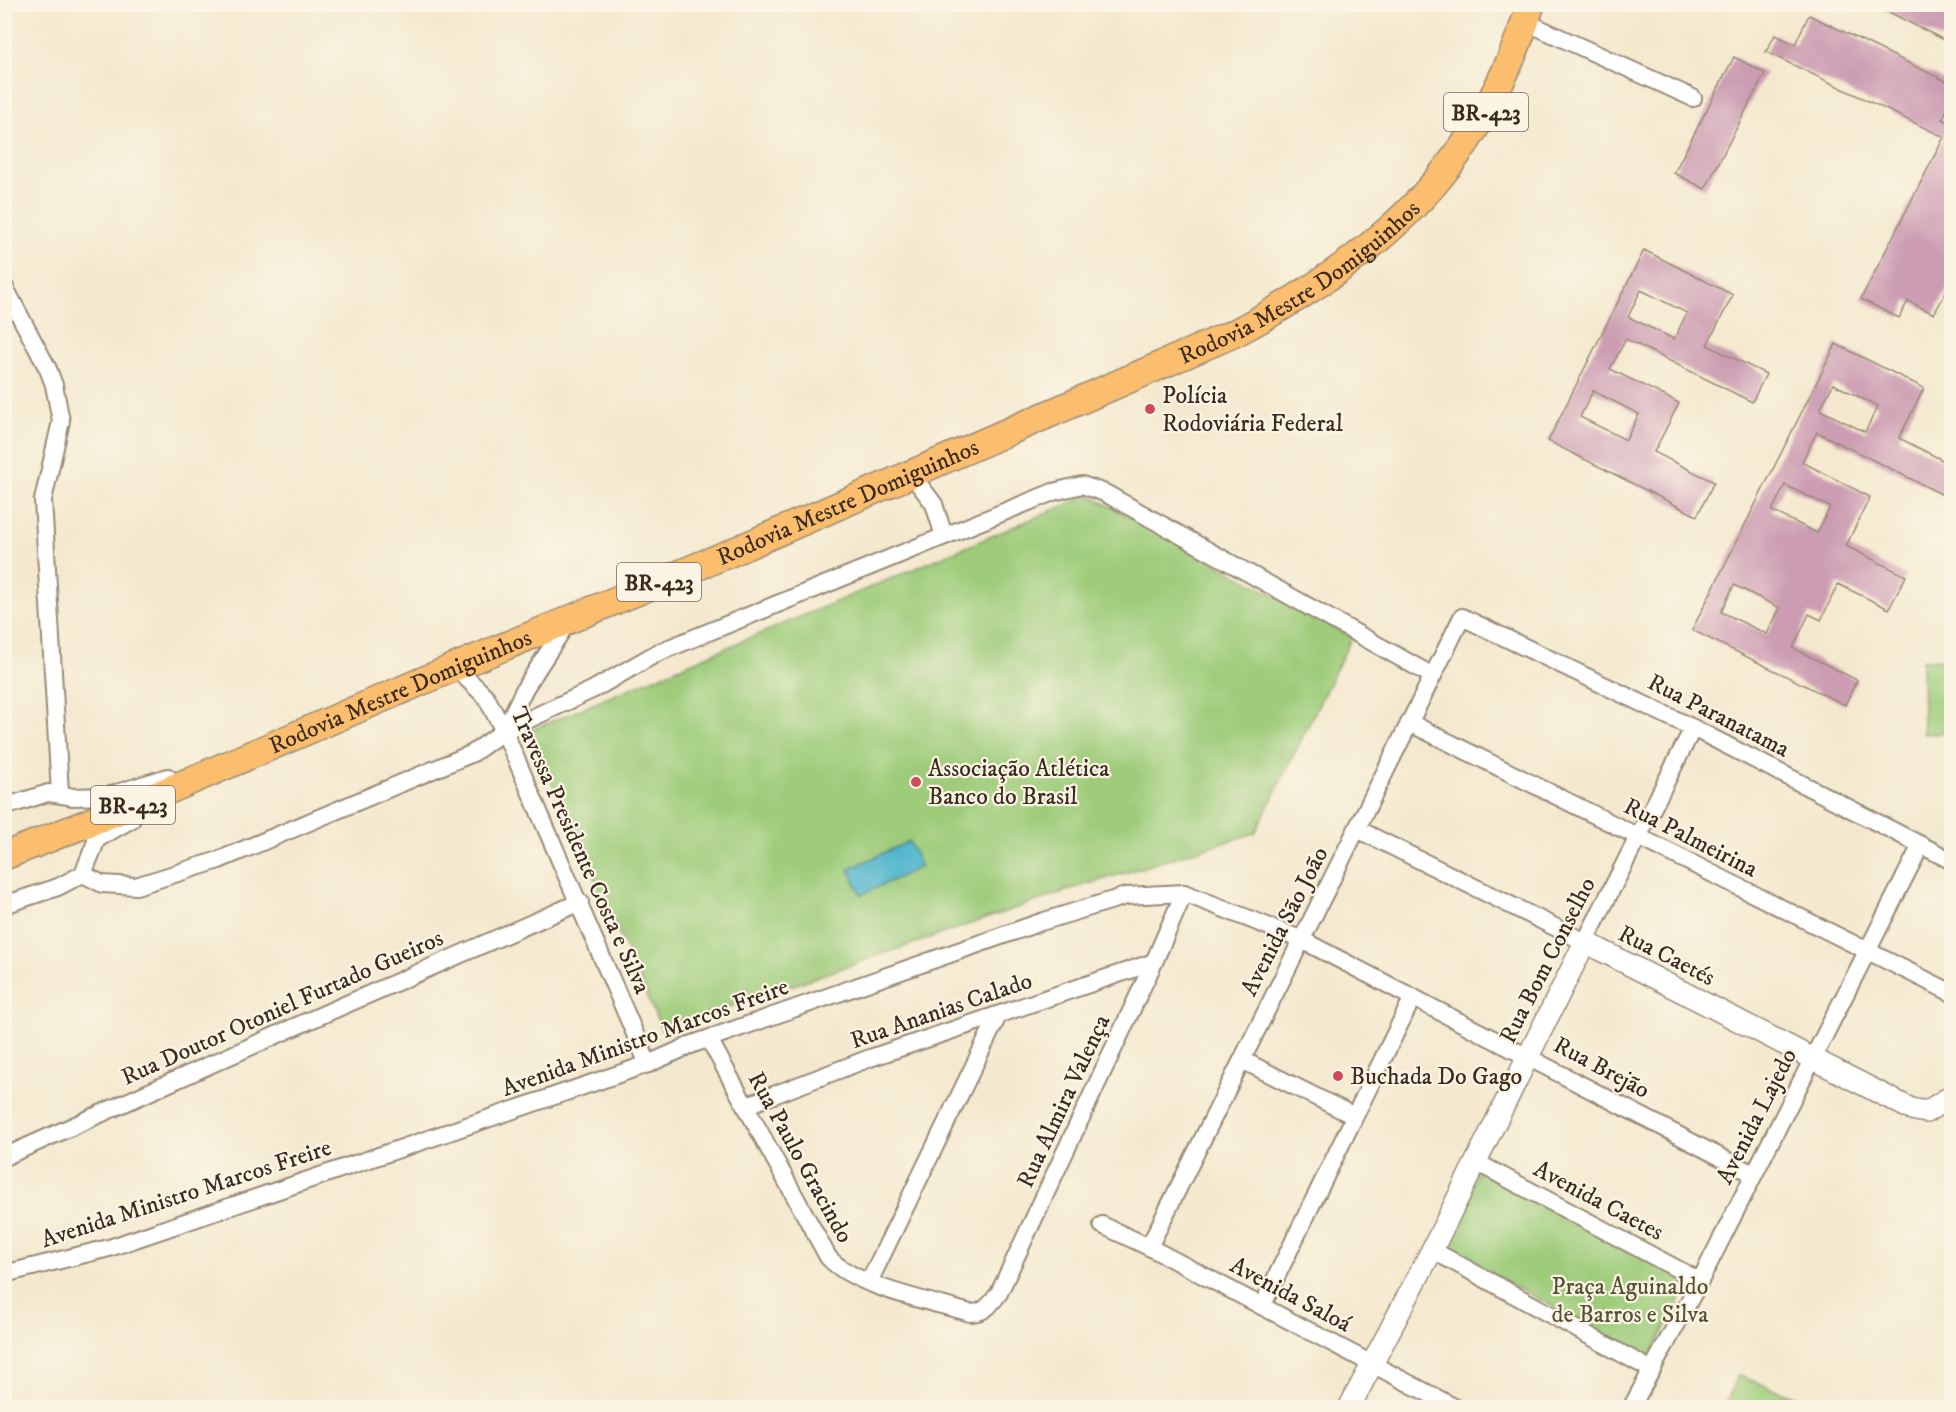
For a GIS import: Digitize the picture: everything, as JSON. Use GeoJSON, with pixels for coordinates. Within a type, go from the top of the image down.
{"type":"FeatureCollection","features":[{"type":"Feature","properties":{"kind":"main road","name":"Rodovia Mestre Domiguinhos"},"geometry":{"type":"LineString","coordinates":[[4,856],[94,830],[261,751],[912,475],[1237,332],[1286,305],[1337,272],[1417,205],[1466,146],[1495,96],[1518,47],[1528,13]]}},
{"type":"Feature","properties":{"kind":"street"},"geometry":{"type":"LineString","coordinates":[[1528,13],[1693,98]]}},
{"type":"Feature","properties":{"kind":"street"},"geometry":{"type":"LineString","coordinates":[[4,286],[48,369],[61,422],[42,500],[65,795]]}},
{"type":"Feature","properties":{"kind":"street"},"geometry":{"type":"LineString","coordinates":[[912,475],[934,504],[944,536]]}},
{"type":"Feature","properties":{"kind":"street"},"geometry":{"type":"LineString","coordinates":[[83,874],[102,884],[136,886],[219,860],[473,753],[504,731],[594,689],[657,653],[1053,492],[1088,485],[1433,676]]}},
{"type":"Feature","properties":{"kind":"street","name":"Avenida São João"},"geometry":{"type":"LineString","coordinates":[[1149,1247],[1300,939],[1462,617]]}},
{"type":"Feature","properties":{"kind":"street","name":"Rua Paranatama"},"geometry":{"type":"LineString","coordinates":[[1462,617],[1693,728],[1952,861]]}},
{"type":"Feature","properties":{"kind":"street"},"geometry":{"type":"LineString","coordinates":[[504,731],[525,688],[569,620]]}},
{"type":"Feature","properties":{"kind":"street","name":"Travessa Presidente Costa e Silva"},"geometry":{"type":"LineString","coordinates":[[455,667],[486,697],[504,731],[580,902],[648,1064]]}},
{"type":"Feature","properties":{"kind":"street","name":"Rua Palmeirina"},"geometry":{"type":"LineString","coordinates":[[1410,723],[1952,993]]}},
{"type":"Feature","properties":{"kind":"street","name":"Rua Bom Conselho"},"geometry":{"type":"LineString","coordinates":[[1349,1407],[1432,1250],[1693,728]]}},
{"type":"Feature","properties":{"kind":"street"},"geometry":{"type":"LineString","coordinates":[[4,807],[28,798],[65,795],[107,796],[153,783],[204,763],[261,751]]}},
{"type":"Feature","properties":{"kind":"street"},"geometry":{"type":"LineString","coordinates":[[65,795],[81,805],[94,830],[83,874]]}},
{"type":"Feature","properties":{"kind":"street","name":"Rua Caetés"},"geometry":{"type":"LineString","coordinates":[[1357,829],[1918,1111],[1934,1109],[1952,1096]]}},
{"type":"Feature","properties":{"kind":"street","name":"Avenida Lajedo"},"geometry":{"type":"LineString","coordinates":[[1630,1407],[1700,1281],[1921,845]]}},
{"type":"Feature","properties":{"kind":"street"},"geometry":{"type":"LineString","coordinates":[[4,905],[58,886],[83,874]]}},
{"type":"Feature","properties":{"kind":"street","name":"Avenida Ministro Marcos Freire"},"geometry":{"type":"LineString","coordinates":[[4,1274],[109,1248],[648,1064],[709,1039],[1126,896],[1184,893],[1300,939]]}},
{"type":"Feature","properties":{"kind":"street","name":"Rua Almira Valença"},"geometry":{"type":"LineString","coordinates":[[970,1313],[988,1308],[999,1293],[1155,962],[1184,893]]}},
{"type":"Feature","properties":{"kind":"street","name":"Rua Doutor Otoniel Furtado Gueiros"},"geometry":{"type":"LineString","coordinates":[[4,1157],[580,902]]}},
{"type":"Feature","properties":{"kind":"street","name":"Rua Brejão"},"geometry":{"type":"LineString","coordinates":[[1300,939],[1528,1055],[1753,1174]]}},
{"type":"Feature","properties":{"kind":"street","name":"Rua Ananias Calado"},"geometry":{"type":"LineString","coordinates":[[745,1106],[870,1059],[1155,962]]}},
{"type":"Feature","properties":{"kind":"street"},"geometry":{"type":"LineString","coordinates":[[1262,1306],[1413,997]]}},
{"type":"Feature","properties":{"kind":"street"},"geometry":{"type":"LineString","coordinates":[[869,1282],[998,1016]]}},
{"type":"Feature","properties":{"kind":"street","name":"Rua Paulo Gracindo"},"geometry":{"type":"LineString","coordinates":[[709,1039],[828,1257],[838,1268],[855,1278],[970,1313]]}},
{"type":"Feature","properties":{"kind":"street"},"geometry":{"type":"LineString","coordinates":[[1242,1060],[1353,1116]]}},
{"type":"Feature","properties":{"kind":"street","name":"Avenida Caetes"},"geometry":{"type":"LineString","coordinates":[[1476,1162],[1700,1281]]}},
{"type":"Feature","properties":{"kind":"street","name":"Avenida Saloá"},"geometry":{"type":"LineString","coordinates":[[1102,1225],[1149,1247],[1456,1407]]}},
{"type":"Feature","properties":{"kind":"street"},"geometry":{"type":"LineString","coordinates":[[1432,1250],[1652,1370]]}},
{"type":"Feature","properties":{"kind":"green space","name":"Associação Atlética Banco do Brasil"},"geometry":{"type":"Polygon","coordinates":[[[1089,495],[1352,637],[1255,833],[1072,889],[662,1030],[529,731],[1089,495]]]}},
{"type":"Feature","properties":{"kind":"green space"},"geometry":{"type":"Polygon","coordinates":[[[1951,659],[1951,733],[1923,734],[1922,660],[1951,659]]]}},
{"type":"Feature","properties":{"kind":"green space","name":"Praça Aguinaldo de Barros e Silva"},"geometry":{"type":"Polygon","coordinates":[[[1479,1170],[1689,1281],[1650,1359],[1440,1246],[1479,1170]]]}},
{"type":"Feature","properties":{"kind":"green space"},"geometry":{"type":"Polygon","coordinates":[[[1737,1375],[1822,1407],[1725,1407],[1737,1375]]]}},
{"type":"Feature","properties":{"kind":"water"},"geometry":{"type":"Polygon","coordinates":[[[909,841],[921,867],[861,895],[849,869],[909,841]]]}},
{"type":"Feature","properties":{"kind":"building"},"geometry":{"type":"Polygon","coordinates":[[[1873,4],[1939,4],[1952,11],[1952,44],[1873,4]]]}},
{"type":"Feature","properties":{"kind":"building"},"geometry":{"type":"Polygon","coordinates":[[[1809,15],[1952,84],[1952,100],[1942,119],[1952,123],[1952,281],[1934,314],[1908,301],[1899,318],[1861,299],[1944,137],[1766,52],[1775,35],[1795,44],[1809,15]]]}},
{"type":"Feature","properties":{"kind":"building"},"geometry":{"type":"Polygon","coordinates":[[[1734,57],[1765,73],[1705,189],[1674,173],[1734,57]]]}},
{"type":"Feature","properties":{"kind":"building"},"geometry":{"type":"Polygon","coordinates":[[[1644,250],[1733,295],[1707,345],[1766,374],[1752,402],[1626,339],[1610,369],[1679,403],[1654,452],[1714,482],[1697,516],[1548,441],[1644,250]],[[1641,290],[1628,317],[1674,339],[1687,313],[1641,290]],[[1593,391],[1580,417],[1626,440],[1639,414],[1593,391]]]}},
{"type":"Feature","properties":{"kind":"building"},"geometry":{"type":"Polygon","coordinates":[[[1836,344],[1924,388],[1899,438],[1952,465],[1952,479],[1943,495],[1817,432],[1802,462],[1870,497],[1846,546],[1906,576],[1889,609],[1838,584],[1821,620],[1809,614],[1793,648],[1857,680],[1845,705],[1692,630],[1836,344]],[[1833,384],[1820,410],[1865,432],[1878,406],[1833,384]],[[1785,485],[1772,511],[1817,533],[1830,507],[1785,485]],[[1734,585],[1721,612],[1767,634],[1780,608],[1734,585]]]}},
{"type":"Feature","properties":{"kind":"place","name":"Polícia Rodoviária Federal"},"geometry":{"type":"Point","coordinates":[1150,409]}},
{"type":"Feature","properties":{"kind":"place","name":"Associação Atlética Banco do Brasil"},"geometry":{"type":"Point","coordinates":[916,782]}},
{"type":"Feature","properties":{"kind":"place","name":"Buchada Do Gago"},"geometry":{"type":"Point","coordinates":[1338,1076]}}]}
